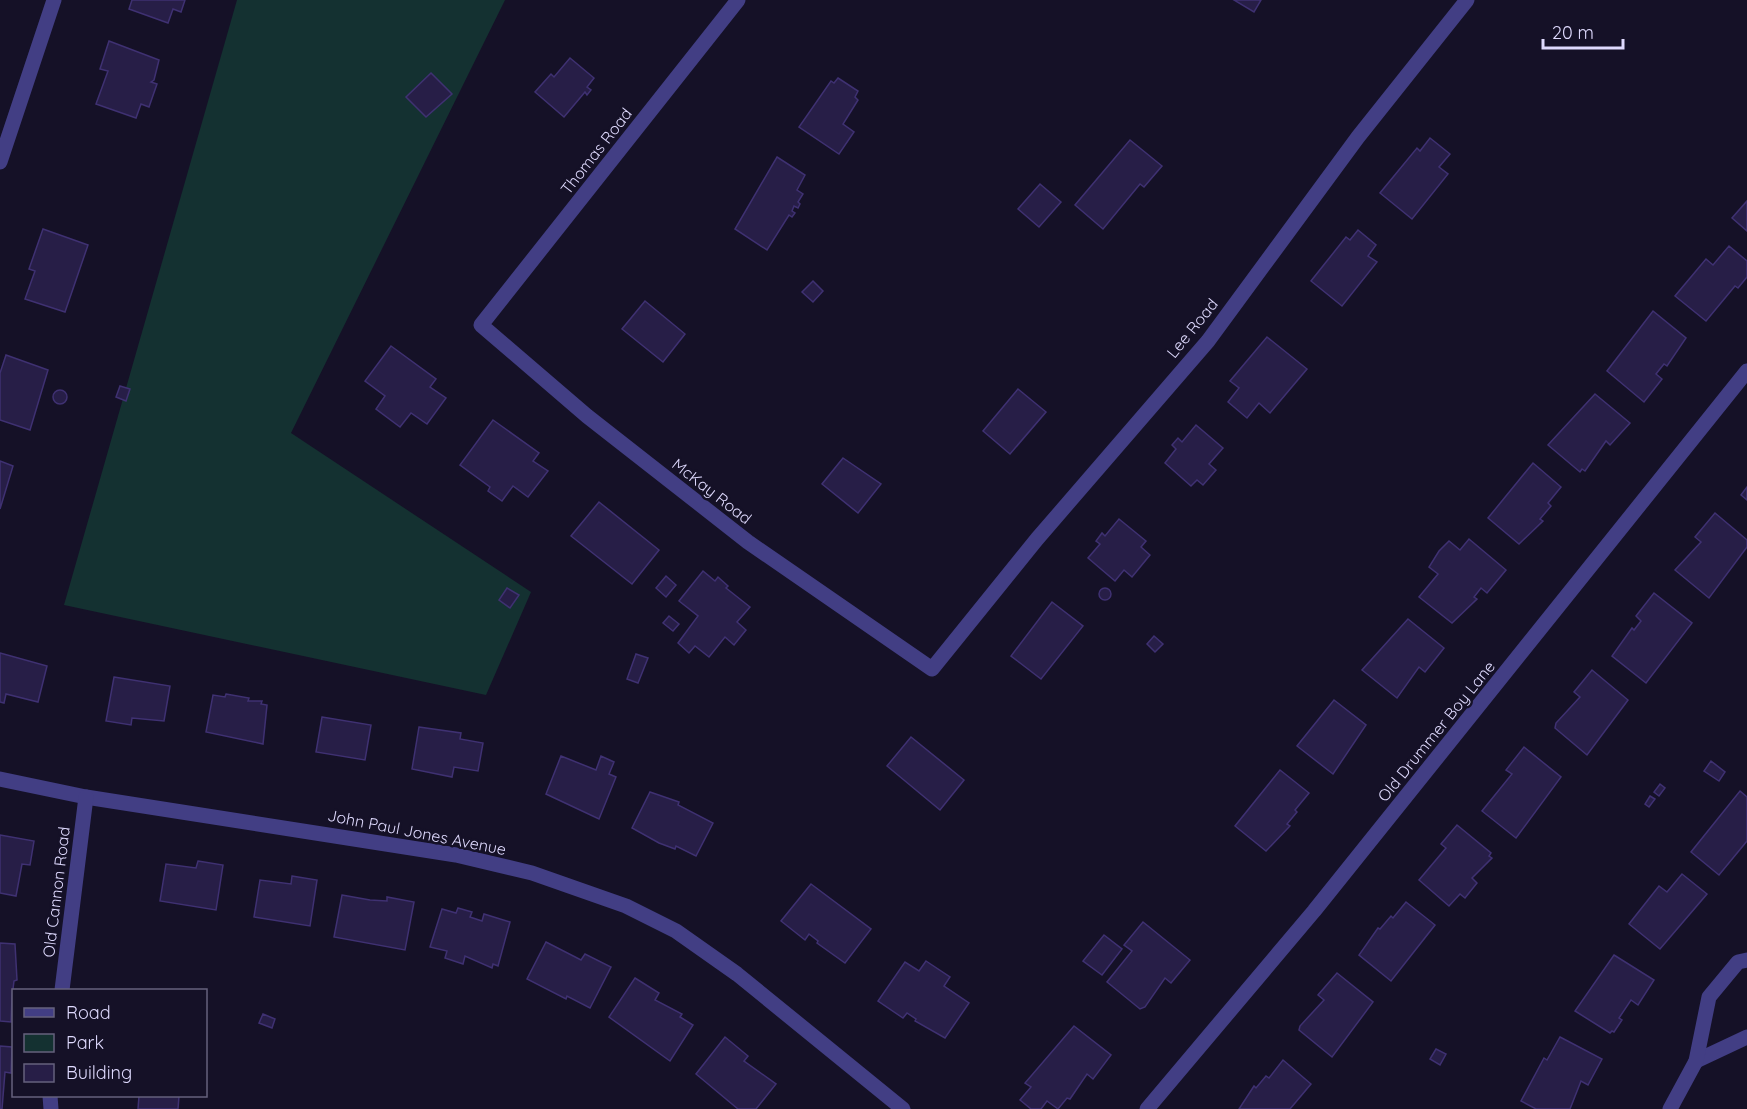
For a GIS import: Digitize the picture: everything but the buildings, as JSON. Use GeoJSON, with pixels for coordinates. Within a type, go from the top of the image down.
{"type":"FeatureCollection","features":[{"type":"Feature","properties":{"kind":"street"},"geometry":{"type":"LineString","coordinates":[[0,162],[54,0]]}},
{"type":"Feature","properties":{"kind":"street","name":"Thomas Road"},"geometry":{"type":"LineString","coordinates":[[481,325],[738,0]]}},
{"type":"Feature","properties":{"kind":"street","name":"Lee Road"},"geometry":{"type":"LineString","coordinates":[[932,669],[1037,539],[1208,340],[1358,137],[1467,0]]}},
{"type":"Feature","properties":{"kind":"street","name":"McKay Road"},"geometry":{"type":"LineString","coordinates":[[481,325],[587,416],[748,542],[932,669]]}},
{"type":"Feature","properties":{"kind":"street","name":"Old Drummer Boy Lane"},"geometry":{"type":"LineString","coordinates":[[1148,1109],[1314,911],[1747,370]]}},
{"type":"Feature","properties":{"kind":"street","name":"John Paul Jones Avenue"},"geometry":{"type":"LineString","coordinates":[[0,778],[86,797],[456,855],[532,873],[626,906],[676,931],[737,974],[903,1109]]}},
{"type":"Feature","properties":{"kind":"street","name":"Old Cannon Road"},"geometry":{"type":"LineString","coordinates":[[62,989],[86,797]]}},
{"type":"Feature","properties":{"kind":"street"},"geometry":{"type":"LineString","coordinates":[[1670,1109],[1696,1061],[1708,997],[1738,962],[1747,960]]}},
{"type":"Feature","properties":{"kind":"street"},"geometry":{"type":"LineString","coordinates":[[1696,1061],[1747,1037]]}},
{"type":"Feature","properties":{"kind":"green space"},"geometry":{"type":"Polygon","coordinates":[[[237,0],[505,0],[291,433],[531,592],[486,695],[64,605],[237,0]]]}}]}
